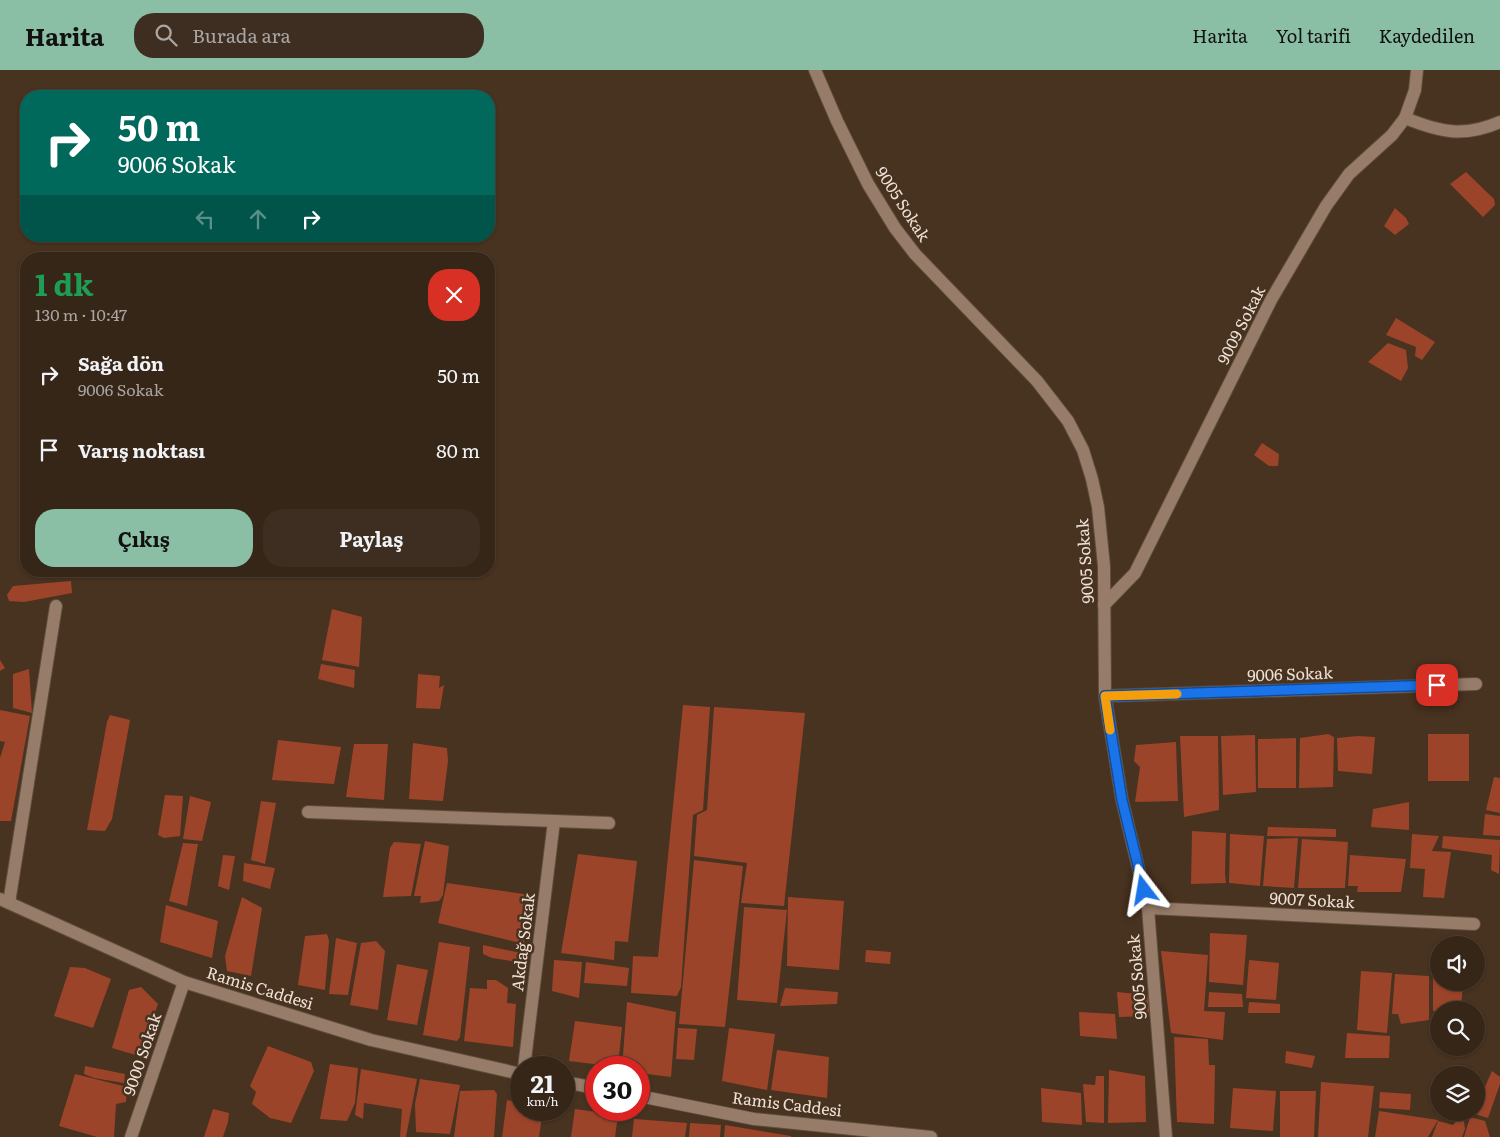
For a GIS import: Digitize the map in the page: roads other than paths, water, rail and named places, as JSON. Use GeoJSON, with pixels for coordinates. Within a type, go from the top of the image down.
{"type":"FeatureCollection","features":[{"type":"Feature","properties":{"kind":"street","name":"9005 Sokak"},"geometry":{"type":"LineString","coordinates":[[815,70],[837,121],[868,184],[896,228],[915,254],[1037,382],[1068,421],[1083,450],[1098,507],[1104,566],[1105,696],[1122,800],[1148,908],[1166,1137]]}},
{"type":"Feature","properties":{"kind":"street","name":"9009 Sokak"},"geometry":{"type":"LineString","coordinates":[[1104,605],[1135,573],[1271,300],[1326,206],[1349,174],[1392,135],[1405,118],[1415,90],[1417,70]]}},
{"type":"Feature","properties":{"kind":"street"},"geometry":{"type":"LineString","coordinates":[[1405,118],[1445,132],[1481,130],[1500,122]]}},
{"type":"Feature","properties":{"kind":"street"},"geometry":{"type":"LineString","coordinates":[[5,901],[56,606]]}},
{"type":"Feature","properties":{"kind":"street","name":"9006 Sokak"},"geometry":{"type":"LineString","coordinates":[[1105,696],[1476,684]]}},
{"type":"Feature","properties":{"kind":"street"},"geometry":{"type":"LineString","coordinates":[[308,812],[609,823]]}},
{"type":"Feature","properties":{"kind":"street","name":"Akdağ Sokak"},"geometry":{"type":"LineString","coordinates":[[525,1056],[554,821]]}},
{"type":"Feature","properties":{"kind":"street","name":"Ramis Caddesi"},"geometry":{"type":"LineString","coordinates":[[5,901],[184,982],[371,1040],[510,1072]]}},
{"type":"Feature","properties":{"kind":"street","name":"9007 Sokak"},"geometry":{"type":"LineString","coordinates":[[1148,908],[1474,924]]}},
{"type":"Feature","properties":{"kind":"street","name":"9000 Sokak"},"geometry":{"type":"LineString","coordinates":[[131,1137],[184,982]]}},
{"type":"Feature","properties":{"kind":"street","name":"Ramis Caddesi"},"geometry":{"type":"LineString","coordinates":[[650,1098],[754,1118],[931,1137]]}}]}
